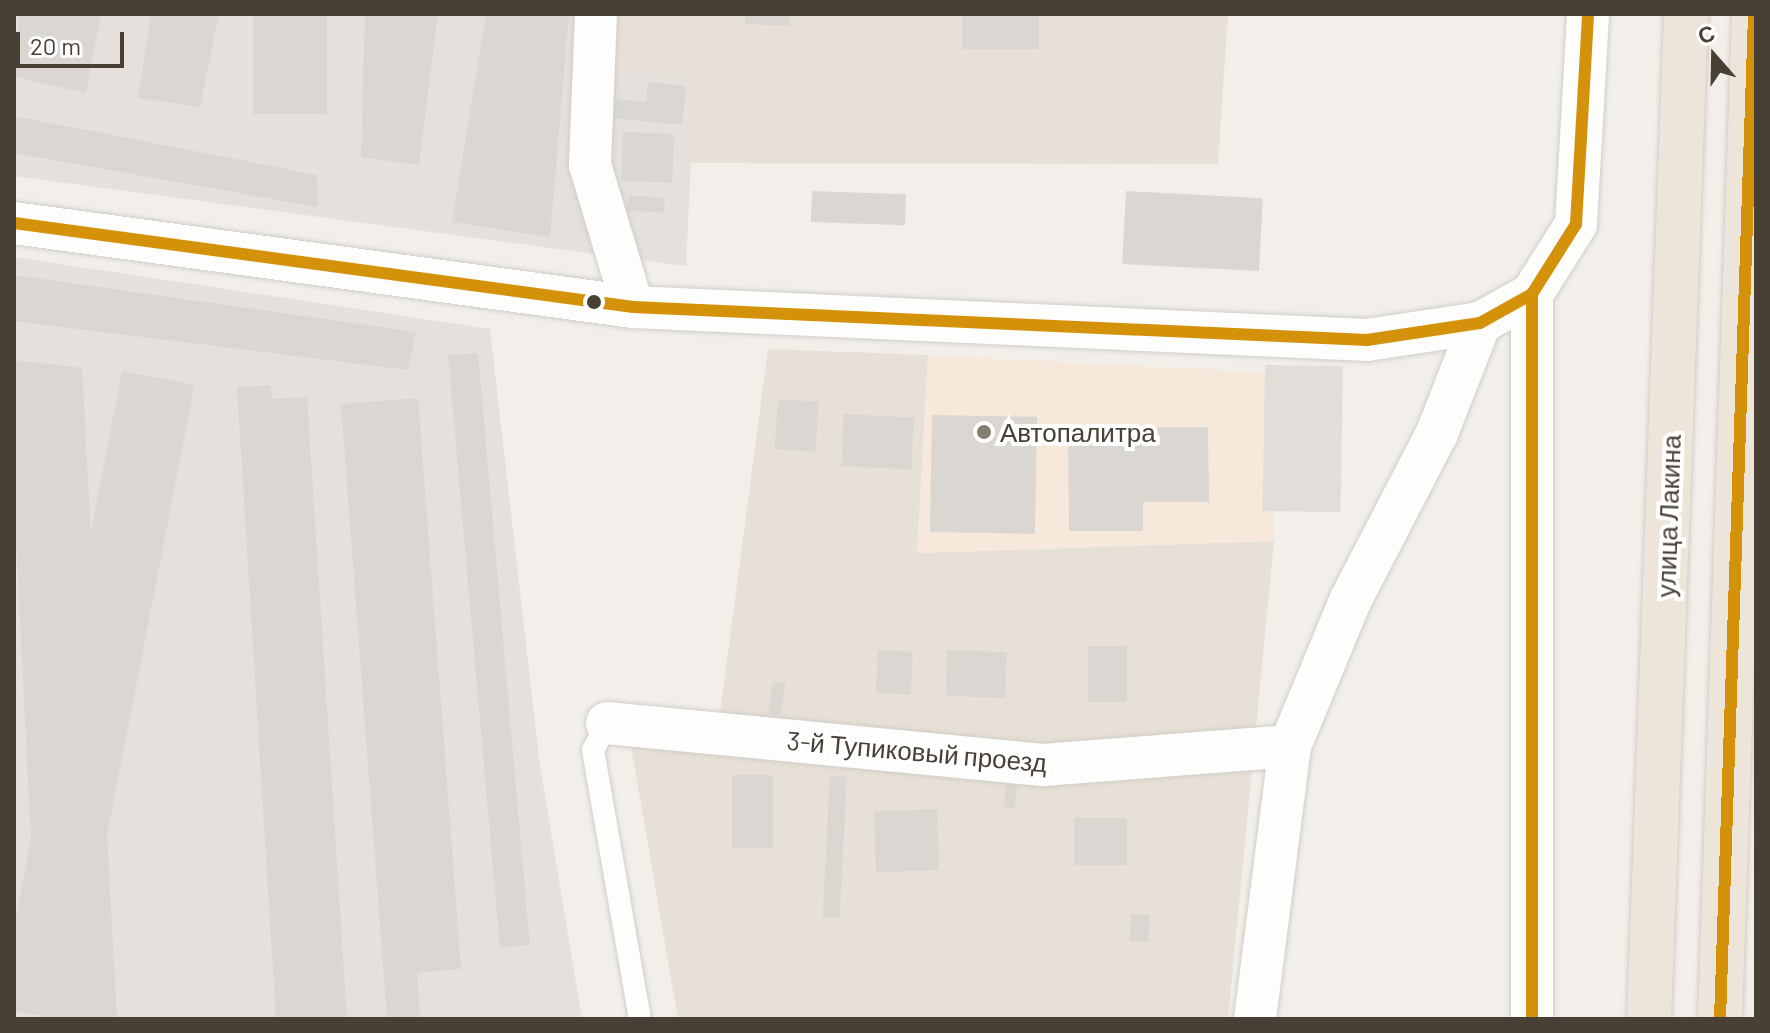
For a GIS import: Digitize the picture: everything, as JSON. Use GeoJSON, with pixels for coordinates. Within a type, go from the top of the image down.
{"type":"FeatureCollection","features":[{"type":"Feature","properties":{"kind":"highway","name":"улица Лакина"},"geometry":{"type":"LineString","coordinates":[[1649,1019],[1686,14]]}},
{"type":"Feature","properties":{"kind":"highway"},"geometry":{"type":"LineString","coordinates":[[1720,1019],[1754,14]]}},
{"type":"Feature","properties":{"kind":"street"},"geometry":{"type":"LineString","coordinates":[[596,14],[590,165],[633,307]]}},
{"type":"Feature","properties":{"kind":"street"},"geometry":{"type":"LineString","coordinates":[[14,223],[633,307],[1367,340],[1480,323],[1532,294],[1576,224],[1588,14]]}},
{"type":"Feature","properties":{"kind":"street"},"geometry":{"type":"LineString","coordinates":[[1532,294],[1532,1019]]}},
{"type":"Feature","properties":{"kind":"street"},"geometry":{"type":"LineString","coordinates":[[1255,1019],[1290,746],[1351,599],[1437,433],[1480,323]]}},
{"type":"Feature","properties":{"kind":"street","name":"3-й Тупиковый проезд"},"geometry":{"type":"LineString","coordinates":[[607,723],[1043,765],[1290,746]]}},
{"type":"Feature","properties":{"kind":"lane"},"geometry":{"type":"LineString","coordinates":[[607,723],[593,750],[640,1019]]}},
{"type":"Feature","properties":{"kind":"shaded area"},"geometry":{"type":"Polygon","coordinates":[[[14,14],[614,14],[614,70],[695,77],[686,266],[14,176],[14,14]]]}},
{"type":"Feature","properties":{"kind":"shaded area"},"geometry":{"type":"Polygon","coordinates":[[[614,14],[1228,14],[1218,164],[689,163],[694,77],[614,70],[614,14]]]}},
{"type":"Feature","properties":{"kind":"shaded area"},"geometry":{"type":"Polygon","coordinates":[[[14,257],[490,329],[540,766],[582,1019],[14,1019],[14,257]]]}},
{"type":"Feature","properties":{"kind":"shaded area"},"geometry":{"type":"Polygon","coordinates":[[[768,349],[928,355],[918,553],[1274,541],[1228,1019],[678,1019],[629,735],[716,743],[768,349]]]}},
{"type":"Feature","properties":{"kind":"shaded area"},"geometry":{"type":"Polygon","coordinates":[[[928,355],[1275,373],[1274,541],[917,553],[928,355]]]}},
{"type":"Feature","properties":{"kind":"shaded area"},"geometry":{"type":"Polygon","coordinates":[[[1265,365],[1343,366],[1340,512],[1262,511],[1265,365]]]}},
{"type":"Feature","properties":{"kind":"building"},"geometry":{"type":"Polygon","coordinates":[[[19,14],[101,14],[86,93],[14,77],[19,14]]]}},
{"type":"Feature","properties":{"kind":"building"},"geometry":{"type":"Polygon","coordinates":[[[151,14],[219,14],[200,107],[138,98],[151,14]]]}},
{"type":"Feature","properties":{"kind":"building"},"geometry":{"type":"Polygon","coordinates":[[[253,14],[327,14],[327,114],[253,114],[253,14]]]}},
{"type":"Feature","properties":{"kind":"building"},"geometry":{"type":"Polygon","coordinates":[[[365,14],[438,14],[419,165],[361,157],[365,14]]]}},
{"type":"Feature","properties":{"kind":"building"},"geometry":{"type":"Polygon","coordinates":[[[486,14],[569,14],[550,237],[452,222],[486,14]]]}},
{"type":"Feature","properties":{"kind":"building"},"geometry":{"type":"Polygon","coordinates":[[[745,14],[791,14],[790,26],[745,24],[745,14]]]}},
{"type":"Feature","properties":{"kind":"building"},"geometry":{"type":"Polygon","coordinates":[[[962,14],[1039,14],[1039,49],[962,49],[962,14]]]}},
{"type":"Feature","properties":{"kind":"building"},"geometry":{"type":"Polygon","coordinates":[[[648,82],[686,86],[682,125],[613,118],[615,99],[646,102],[648,82]]]}},
{"type":"Feature","properties":{"kind":"building"},"geometry":{"type":"Polygon","coordinates":[[[14,116],[317,175],[318,207],[14,153],[14,116]]]}},
{"type":"Feature","properties":{"kind":"building"},"geometry":{"type":"Polygon","coordinates":[[[623,132],[674,134],[672,183],[621,181],[623,132]]]}},
{"type":"Feature","properties":{"kind":"building"},"geometry":{"type":"Polygon","coordinates":[[[812,191],[906,194],[905,225],[811,222],[812,191]]]}},
{"type":"Feature","properties":{"kind":"building"},"geometry":{"type":"Polygon","coordinates":[[[1126,191],[1263,198],[1259,271],[1122,264],[1126,191]]]}},
{"type":"Feature","properties":{"kind":"building"},"geometry":{"type":"Polygon","coordinates":[[[629,195],[665,198],[664,213],[628,210],[629,195]]]}},
{"type":"Feature","properties":{"kind":"building"},"geometry":{"type":"Polygon","coordinates":[[[14,275],[416,332],[408,370],[14,321],[14,275]]]}},
{"type":"Feature","properties":{"kind":"building"},"geometry":{"type":"Polygon","coordinates":[[[478,353],[530,945],[500,947],[448,356],[478,353]]]}},
{"type":"Feature","properties":{"kind":"building"},"geometry":{"type":"Polygon","coordinates":[[[14,360],[82,368],[117,1019],[40,1019],[14,503],[14,360]]]}},
{"type":"Feature","properties":{"kind":"building"},"geometry":{"type":"Polygon","coordinates":[[[122,371],[195,385],[71,1019],[14,1010],[14,927],[122,371]]]}},
{"type":"Feature","properties":{"kind":"building"},"geometry":{"type":"Polygon","coordinates":[[[271,385],[272,399],[307,397],[347,1019],[276,1019],[237,387],[271,385]]]}},
{"type":"Feature","properties":{"kind":"building"},"geometry":{"type":"Polygon","coordinates":[[[418,398],[461,969],[417,973],[420,1019],[387,1019],[341,404],[418,398]]]}},
{"type":"Feature","properties":{"kind":"building"},"geometry":{"type":"Polygon","coordinates":[[[778,399],[819,402],[815,452],[775,449],[778,399]]]}},
{"type":"Feature","properties":{"kind":"building"},"geometry":{"type":"Polygon","coordinates":[[[844,414],[914,418],[911,470],[841,466],[844,414]]]}},
{"type":"Feature","properties":{"kind":"building"},"geometry":{"type":"Polygon","coordinates":[[[932,415],[1037,417],[1035,534],[930,532],[932,415]]]}},
{"type":"Feature","properties":{"kind":"building"},"geometry":{"type":"Polygon","coordinates":[[[1208,427],[1209,502],[1143,502],[1143,531],[1069,531],[1068,428],[1208,427]]]}},
{"type":"Feature","properties":{"kind":"building"},"geometry":{"type":"Polygon","coordinates":[[[1088,646],[1127,646],[1127,702],[1088,702],[1088,646]]]}},
{"type":"Feature","properties":{"kind":"building"},"geometry":{"type":"Polygon","coordinates":[[[878,650],[913,652],[911,695],[876,693],[878,650]]]}},
{"type":"Feature","properties":{"kind":"building"},"geometry":{"type":"Polygon","coordinates":[[[947,650],[1007,652],[1005,698],[945,696],[947,650]]]}},
{"type":"Feature","properties":{"kind":"building"},"geometry":{"type":"Polygon","coordinates":[[[773,681],[786,683],[781,716],[768,714],[773,681]]]}},
{"type":"Feature","properties":{"kind":"building"},"geometry":{"type":"Polygon","coordinates":[[[732,775],[773,775],[773,848],[732,848],[732,775]]]}},
{"type":"Feature","properties":{"kind":"building"},"geometry":{"type":"Polygon","coordinates":[[[830,776],[847,777],[840,918],[823,917],[830,776]]]}},
{"type":"Feature","properties":{"kind":"building"},"geometry":{"type":"Polygon","coordinates":[[[1006,784],[1017,785],[1015,808],[1004,807],[1006,784]]]}},
{"type":"Feature","properties":{"kind":"building"},"geometry":{"type":"Polygon","coordinates":[[[937,809],[939,870],[876,872],[874,811],[937,809]]]}},
{"type":"Feature","properties":{"kind":"building"},"geometry":{"type":"Polygon","coordinates":[[[1074,818],[1127,818],[1127,865],[1074,865],[1074,818]]]}},
{"type":"Feature","properties":{"kind":"building"},"geometry":{"type":"Polygon","coordinates":[[[1131,914],[1150,915],[1149,942],[1130,941],[1131,914]]]}},
{"type":"Feature","properties":{"kind":"transit line"},"geometry":{"type":"LineString","coordinates":[[14,223],[633,307],[1367,340],[1480,323],[1532,294],[1576,224],[1588,14]]}},
{"type":"Feature","properties":{"kind":"transit line"},"geometry":{"type":"LineString","coordinates":[[1720,1019],[1754,14]]}},
{"type":"Feature","properties":{"kind":"transit line"},"geometry":{"type":"LineString","coordinates":[[1532,294],[1532,1019]]}},
{"type":"Feature","properties":{"kind":"place","name":"Автопалитра"},"geometry":{"type":"Point","coordinates":[984,432]}}]}
